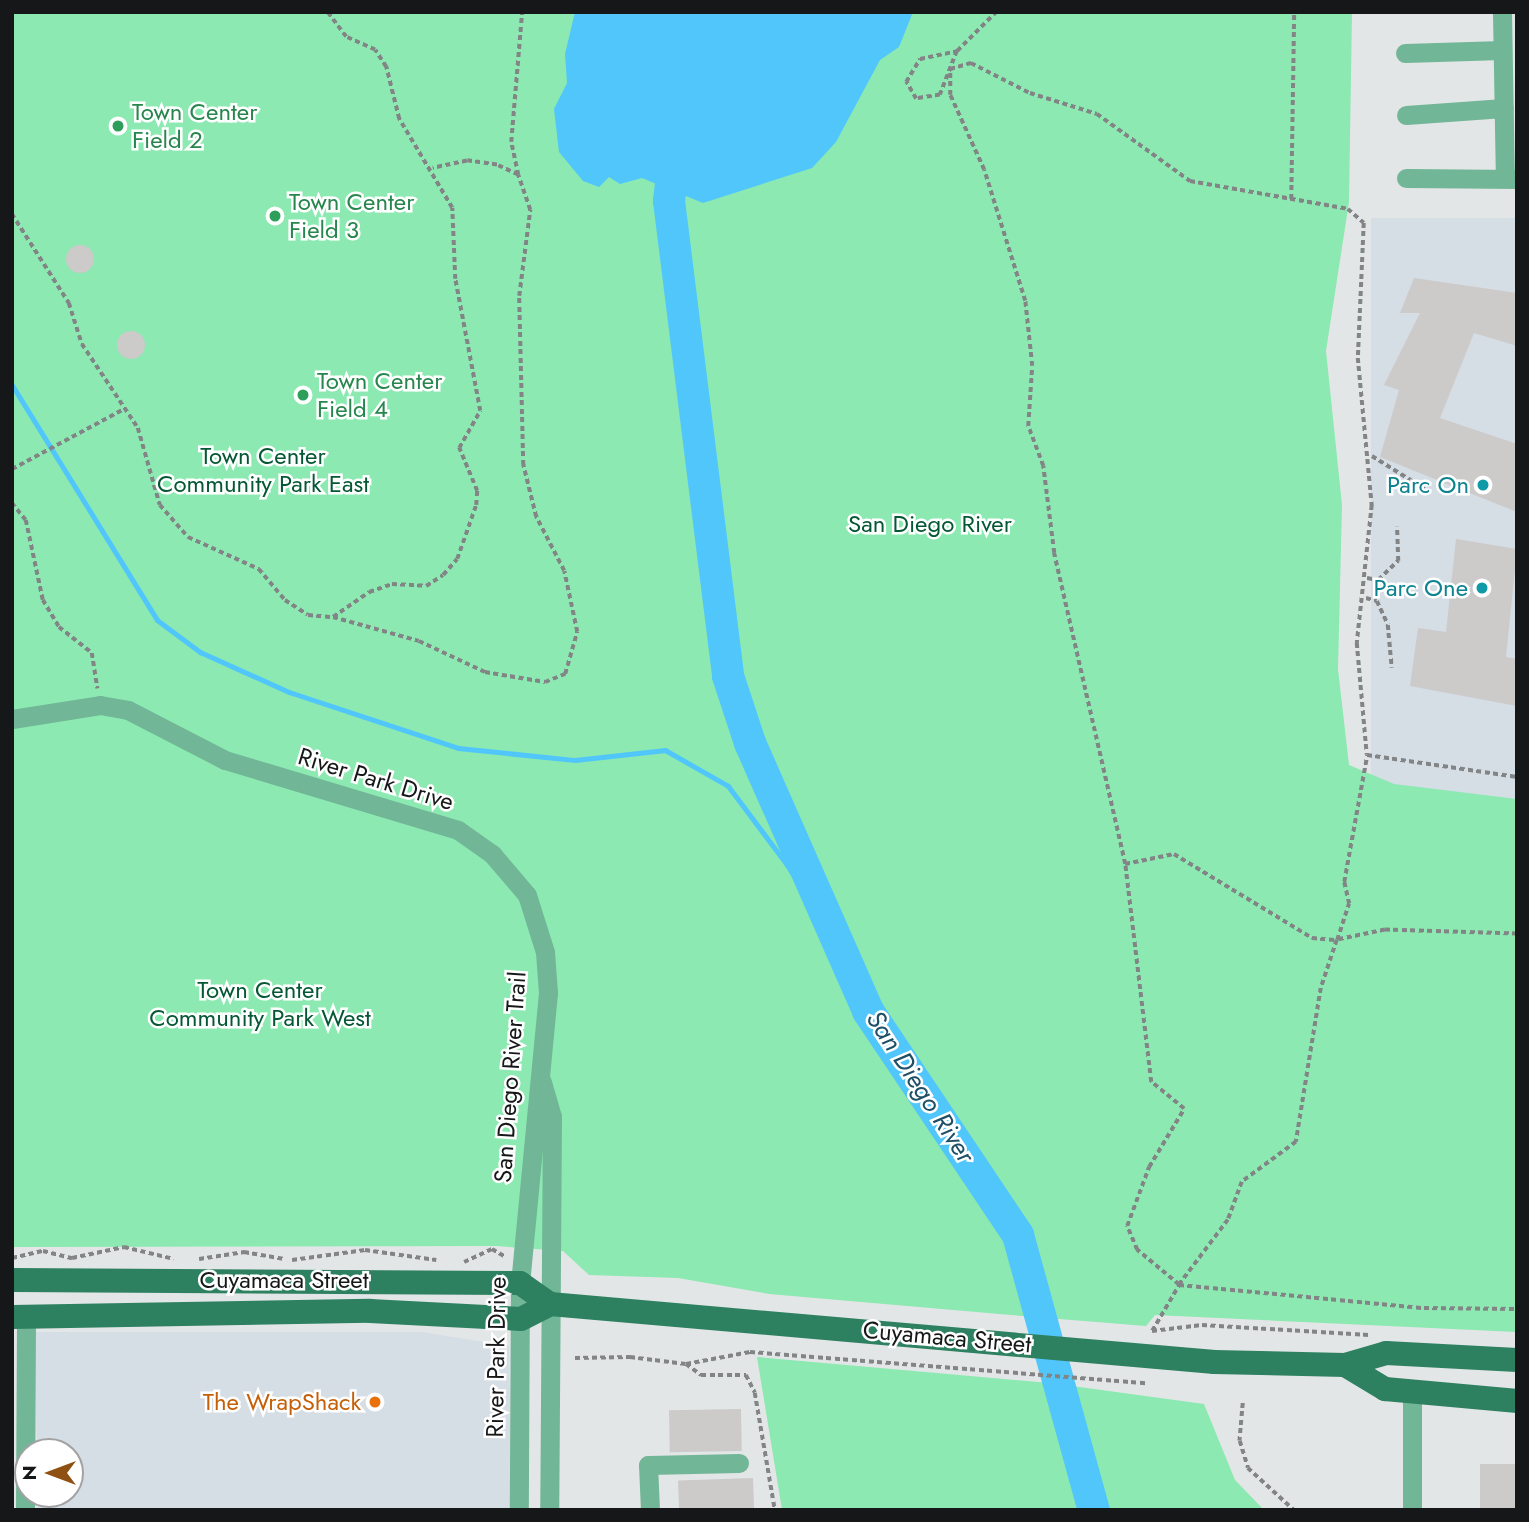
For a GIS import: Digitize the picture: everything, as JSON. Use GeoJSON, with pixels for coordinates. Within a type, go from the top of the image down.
{"type":"FeatureCollection","features":[{"type":"Feature","properties":{"kind":"main road","name":"Cuyamaca Street"},"geometry":{"type":"LineString","coordinates":[[12,1280],[517,1272]]}},
{"type":"Feature","properties":{"kind":"main road"},"geometry":{"type":"LineString","coordinates":[[517,1272],[550,1304],[521,1319]]}},
{"type":"Feature","properties":{"kind":"main road","name":"Cuyamaca Street"},"geometry":{"type":"LineString","coordinates":[[550,1304],[747,1318],[1142,1354],[1345,1365],[1386,1353],[1517,1360]]}},
{"type":"Feature","properties":{"kind":"main road","name":"Cuyamaca Street"},"geometry":{"type":"LineString","coordinates":[[19,1317],[370,1311],[521,1319]]}},
{"type":"Feature","properties":{"kind":"main road","name":"Cuyamaca Street"},"geometry":{"type":"LineString","coordinates":[[1345,1365],[1385,1389],[1517,1401]]}},
{"type":"Feature","properties":{"kind":"street"},"geometry":{"type":"LineString","coordinates":[[1406,178],[1511,178],[1502,12]]}},
{"type":"Feature","properties":{"kind":"street"},"geometry":{"type":"LineString","coordinates":[[1405,53],[1502,50]]}},
{"type":"Feature","properties":{"kind":"street"},"geometry":{"type":"LineString","coordinates":[[1406,115],[1508,115]]}},
{"type":"Feature","properties":{"kind":"street","name":"River Park Drive"},"geometry":{"type":"LineString","coordinates":[[12,719],[100,705],[128,710],[225,760],[458,830],[492,854],[527,895],[545,952],[542,1080],[532,1116],[517,1272],[521,1319],[519,1510]]}},
{"type":"Feature","properties":{"kind":"street","name":"River Park Drive"},"geometry":{"type":"LineString","coordinates":[[542,1080],[552,1116],[550,1510]]}},
{"type":"Feature","properties":{"kind":"street"},"geometry":{"type":"LineString","coordinates":[[19,1317],[25,1510]]}},
{"type":"Feature","properties":{"kind":"street"},"geometry":{"type":"LineString","coordinates":[[1412,1392],[1412,1510]]}},
{"type":"Feature","properties":{"kind":"street"},"geometry":{"type":"LineString","coordinates":[[650,1510],[648,1465],[739,1463]]}},
{"type":"Feature","properties":{"kind":"path"},"geometry":{"type":"LineString","coordinates":[[327,12],[346,37],[375,50],[399,118],[433,169],[452,208],[455,279],[480,396],[480,411],[459,448],[477,491],[457,559],[443,575],[426,586],[393,584],[369,592],[333,617]]}},
{"type":"Feature","properties":{"kind":"path"},"geometry":{"type":"LineString","coordinates":[[12,214],[33,239],[69,303],[82,344],[138,428],[160,505],[188,537],[259,569],[285,600],[309,615],[333,617],[419,641],[485,672],[545,682],[565,674],[576,632],[564,570],[536,517],[523,465],[519,296],[530,210],[518,175],[511,142],[522,12]]}},
{"type":"Feature","properties":{"kind":"path"},"geometry":{"type":"LineString","coordinates":[[957,51],[920,59],[906,82],[916,99],[940,95],[957,51],[996,12]]}},
{"type":"Feature","properties":{"kind":"path"},"geometry":{"type":"LineString","coordinates":[[1291,199],[1294,12]]}},
{"type":"Feature","properties":{"kind":"path"},"geometry":{"type":"LineString","coordinates":[[950,69],[971,63],[1030,93],[1097,114],[1190,181],[1348,209],[1364,222],[1358,358],[1371,455],[1366,598],[1357,643],[1367,755],[1344,882],[1349,904],[1321,988],[1296,1142],[1242,1182],[1228,1220],[1179,1285],[1152,1331],[1202,1325],[1380,1336]]}},
{"type":"Feature","properties":{"kind":"path"},"geometry":{"type":"LineString","coordinates":[[950,69],[950,95],[984,170],[1025,301],[1031,366],[1028,426],[1043,466],[1054,552],[1125,864],[1151,1083],[1184,1108],[1149,1167],[1127,1226],[1137,1250],[1179,1285],[1424,1308],[1517,1309]]}},
{"type":"Feature","properties":{"kind":"path"},"geometry":{"type":"LineString","coordinates":[[433,169],[467,161],[518,175]]}},
{"type":"Feature","properties":{"kind":"path"},"geometry":{"type":"LineString","coordinates":[[12,468],[124,409]]}},
{"type":"Feature","properties":{"kind":"path"},"geometry":{"type":"LineString","coordinates":[[1371,455],[1425,489]]}},
{"type":"Feature","properties":{"kind":"path"},"geometry":{"type":"LineString","coordinates":[[12,503],[26,520],[43,600],[99,667],[100,705]]}},
{"type":"Feature","properties":{"kind":"path"},"geometry":{"type":"LineString","coordinates":[[1367,578],[1378,580],[1398,561],[1397,527]]}},
{"type":"Feature","properties":{"kind":"path"},"geometry":{"type":"LineString","coordinates":[[1366,598],[1377,601],[1388,625],[1392,668]]}},
{"type":"Feature","properties":{"kind":"path"},"geometry":{"type":"LineString","coordinates":[[1367,755],[1517,777]]}},
{"type":"Feature","properties":{"kind":"path"},"geometry":{"type":"LineString","coordinates":[[1125,864],[1174,854],[1312,937],[1337,940],[1385,930],[1517,934]]}},
{"type":"Feature","properties":{"kind":"path"},"geometry":{"type":"LineString","coordinates":[[12,1258],[43,1251],[72,1258],[124,1247],[182,1260]]}},
{"type":"Feature","properties":{"kind":"path"},"geometry":{"type":"LineString","coordinates":[[451,1262],[492,1249],[517,1272]]}},
{"type":"Feature","properties":{"kind":"path"},"geometry":{"type":"LineString","coordinates":[[191,1261],[244,1252],[288,1260],[365,1250],[441,1262]]}},
{"type":"Feature","properties":{"kind":"path"},"geometry":{"type":"LineString","coordinates":[[575,1358],[687,1364],[750,1352],[1146,1383]]}},
{"type":"Feature","properties":{"kind":"path"},"geometry":{"type":"LineString","coordinates":[[687,1364],[701,1375],[746,1376],[755,1393],[775,1510]]}},
{"type":"Feature","properties":{"kind":"path"},"geometry":{"type":"LineString","coordinates":[[1243,1403],[1240,1441],[1248,1468],[1294,1510]]}},
{"type":"Feature","properties":{"kind":"shaded area"},"geometry":{"type":"Polygon","coordinates":[[[1371,218],[1517,218],[1517,799],[1371,799],[1371,218]]]}},
{"type":"Feature","properties":{"kind":"shaded area"},"geometry":{"type":"Polygon","coordinates":[[[34,1332],[422,1332],[509,1346],[512,1510],[38,1510],[84,1508],[84,1438],[37,1438],[34,1332]]]}},
{"type":"Feature","properties":{"kind":"green space","name":"San Diego River"},"geometry":{"type":"Polygon","coordinates":[[[12,12],[1352,12],[1349,202],[1326,351],[1342,505],[1338,669],[1349,765],[1394,784],[1517,799],[1517,1332],[1155,1315],[1146,1326],[1011,1315],[769,1294],[678,1278],[589,1275],[563,1251],[496,1246],[12,1247],[12,12]]]}},
{"type":"Feature","properties":{"kind":"green space"},"geometry":{"type":"Polygon","coordinates":[[[757,1357],[1049,1383],[1084,1510],[782,1510],[757,1357]]]}},
{"type":"Feature","properties":{"kind":"green space"},"geometry":{"type":"Polygon","coordinates":[[[1072,1386],[1204,1404],[1235,1480],[1264,1510],[1108,1510],[1072,1386]]]}},
{"type":"Feature","properties":{"kind":"water"},"geometry":{"type":"Polygon","coordinates":[[[575,12],[913,12],[899,47],[880,60],[836,142],[812,168],[703,203],[642,178],[620,184],[609,177],[599,187],[583,181],[559,152],[554,109],[567,83],[565,54],[575,12]]]}},
{"type":"Feature","properties":{"kind":"building"},"geometry":{"type":"Polygon","coordinates":[[[80,245],[90,249],[94,259],[90,269],[80,273],[70,269],[66,259],[70,249],[80,245]]]}},
{"type":"Feature","properties":{"kind":"building"},"geometry":{"type":"Polygon","coordinates":[[[1414,278],[1517,293],[1517,346],[1474,333],[1440,418],[1517,444],[1517,512],[1380,457],[1399,390],[1384,385],[1420,313],[1400,313],[1414,278]]]}},
{"type":"Feature","properties":{"kind":"building"},"geometry":{"type":"Polygon","coordinates":[[[131,331],[141,335],[145,345],[141,355],[131,359],[121,355],[117,345],[121,335],[131,331]]]}},
{"type":"Feature","properties":{"kind":"building","name":"Parc One"},"geometry":{"type":"Polygon","coordinates":[[[1456,539],[1517,549],[1506,657],[1517,659],[1517,706],[1410,686],[1418,628],[1446,632],[1456,539]]]}},
{"type":"Feature","properties":{"kind":"building"},"geometry":{"type":"Polygon","coordinates":[[[741,1409],[742,1451],[670,1452],[669,1410],[741,1409]]]}},
{"type":"Feature","properties":{"kind":"building"},"geometry":{"type":"Polygon","coordinates":[[[1480,1464],[1517,1464],[1517,1510],[1480,1510],[1480,1464]]]}},
{"type":"Feature","properties":{"kind":"building"},"geometry":{"type":"Polygon","coordinates":[[[753,1478],[754,1510],[679,1510],[678,1481],[753,1478]]]}},
{"type":"Feature","properties":{"kind":"waterway","name":"San Diego River"},"geometry":{"type":"LineString","coordinates":[[675,147],[669,201],[728,676],[750,743],[868,1011],[1018,1235],[1094,1510]]}},
{"type":"Feature","properties":{"kind":"waterway"},"geometry":{"type":"LineString","coordinates":[[12,385],[157,620],[200,652],[289,692],[458,748],[575,760],[665,750],[728,786],[787,865],[860,982]]}},
{"type":"Feature","properties":{"kind":"place","name":"Town Center Field 2"},"geometry":{"type":"Point","coordinates":[118,126]}},
{"type":"Feature","properties":{"kind":"place","name":"Town Center Field 3"},"geometry":{"type":"Point","coordinates":[275,216]}},
{"type":"Feature","properties":{"kind":"place","name":"Town Center Field 4"},"geometry":{"type":"Point","coordinates":[303,395]}},
{"type":"Feature","properties":{"kind":"place","name":"Parc On"},"geometry":{"type":"Point","coordinates":[1483,485]}},
{"type":"Feature","properties":{"kind":"place","name":"Parc One"},"geometry":{"type":"Point","coordinates":[1482,588]}},
{"type":"Feature","properties":{"kind":"place","name":"The WrapShack"},"geometry":{"type":"Point","coordinates":[375,1402]}},
{"type":"Feature","properties":{"kind":"park label","name":"Town Center Community Park East"},"geometry":{"type":"Point","coordinates":[263,470]}},
{"type":"Feature","properties":{"kind":"park label","name":"Town Center Community Park West"},"geometry":{"type":"Point","coordinates":[260,1004]}}]}
